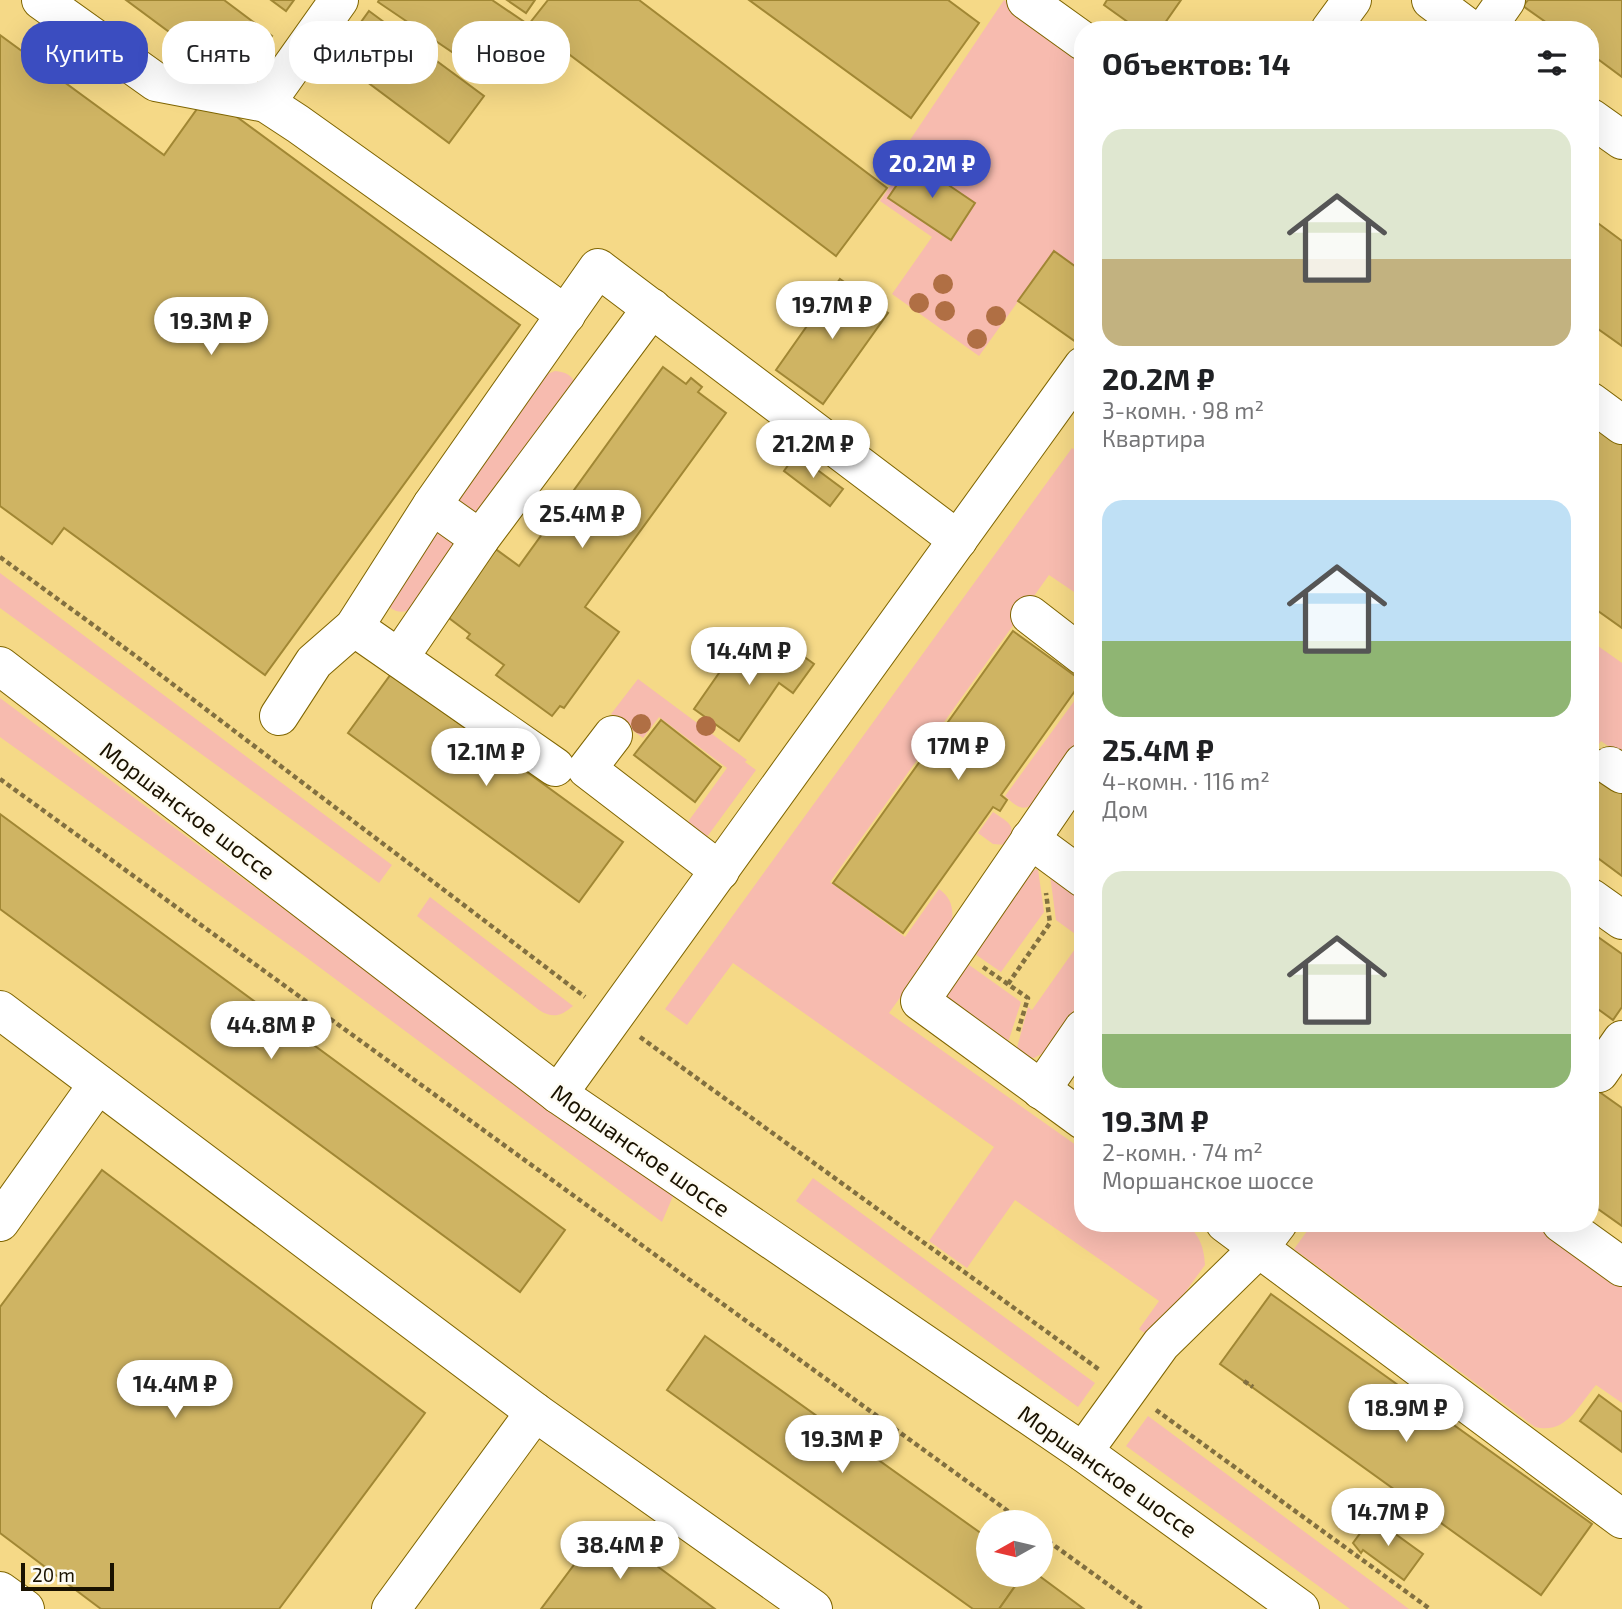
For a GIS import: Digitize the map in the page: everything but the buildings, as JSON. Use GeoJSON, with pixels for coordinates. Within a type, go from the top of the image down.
{"type":"FeatureCollection","features":[{"type":"Feature","properties":{"kind":"main road"},"geometry":{"type":"LineString","coordinates":[[41,0],[156,82],[265,103],[566,315]]}},
{"type":"Feature","properties":{"kind":"main road"},"geometry":{"type":"LineString","coordinates":[[265,103],[339,0]]}},
{"type":"Feature","properties":{"kind":"main road"},"geometry":{"type":"LineString","coordinates":[[1026,0],[1074,35]]}},
{"type":"Feature","properties":{"kind":"main road"},"geometry":{"type":"LineString","coordinates":[[1337,21],[1352,0]]}},
{"type":"Feature","properties":{"kind":"main road"},"geometry":{"type":"LineString","coordinates":[[1431,0],[1459,21]]}},
{"type":"Feature","properties":{"kind":"main road"},"geometry":{"type":"LineString","coordinates":[[1491,21],[1506,0]]}},
{"type":"Feature","properties":{"kind":"main road"},"geometry":{"type":"LineString","coordinates":[[1599,123],[1622,140]]}},
{"type":"Feature","properties":{"kind":"main road"},"geometry":{"type":"LineString","coordinates":[[279,716],[314,662],[354,627],[432,505],[598,268],[958,540]]}},
{"type":"Feature","properties":{"kind":"main road"},"geometry":{"type":"LineString","coordinates":[[399,658],[480,539],[652,308]]}},
{"type":"Feature","properties":{"kind":"main road"},"geometry":{"type":"LineString","coordinates":[[558,1094],[1074,379]]}},
{"type":"Feature","properties":{"kind":"main road"},"geometry":{"type":"LineString","coordinates":[[1599,408],[1622,425]]}},
{"type":"Feature","properties":{"kind":"main road"},"geometry":{"type":"LineString","coordinates":[[432,505],[480,539]]}},
{"type":"Feature","properties":{"kind":"main road"},"geometry":{"type":"LineString","coordinates":[[1030,615],[1074,649]]}},
{"type":"Feature","properties":{"kind":"main road"},"geometry":{"type":"LineString","coordinates":[[354,627],[555,767]]}},
{"type":"Feature","properties":{"kind":"main road","name":"Моршанское шоссе"},"geometry":{"type":"LineString","coordinates":[[0,666],[558,1094],[1083,1452],[1300,1609]]}},
{"type":"Feature","properties":{"kind":"main road"},"geometry":{"type":"LineString","coordinates":[[613,735],[587,769],[720,871]]}},
{"type":"Feature","properties":{"kind":"main road"},"geometry":{"type":"LineString","coordinates":[[1074,779],[1035,843],[920,1001],[1074,1114]]}},
{"type":"Feature","properties":{"kind":"main road"},"geometry":{"type":"LineString","coordinates":[[1035,843],[1074,871]]}},
{"type":"Feature","properties":{"kind":"main road"},"geometry":{"type":"LineString","coordinates":[[1599,903],[1622,919]]}},
{"type":"Feature","properties":{"kind":"main road"},"geometry":{"type":"LineString","coordinates":[[0,1010],[535,1412],[813,1609]]}},
{"type":"Feature","properties":{"kind":"main road"},"geometry":{"type":"LineString","coordinates":[[1604,1077],[1622,1040]]}},
{"type":"Feature","properties":{"kind":"main road"},"geometry":{"type":"LineString","coordinates":[[1041,1090],[1074,1042]]}},
{"type":"Feature","properties":{"kind":"main road"},"geometry":{"type":"LineString","coordinates":[[0,1222],[98,1084]]}},
{"type":"Feature","properties":{"kind":"main road"},"geometry":{"type":"LineString","coordinates":[[1573,1232],[1622,1267]]}},
{"type":"Feature","properties":{"kind":"main road"},"geometry":{"type":"LineString","coordinates":[[1083,1452],[1161,1344],[1268,1236],[1622,1519]]}},
{"type":"Feature","properties":{"kind":"main road"},"geometry":{"type":"LineString","coordinates":[[391,1609],[535,1412]]}},
{"type":"Feature","properties":{"kind":"main road"},"geometry":{"type":"LineString","coordinates":[[0,1591],[25,1609]]}},
{"type":"Feature","properties":{"kind":"path"},"geometry":{"type":"LineString","coordinates":[[0,557],[133,654],[614,1018],[1430,1609]]}},
{"type":"Feature","properties":{"kind":"path"},"geometry":{"type":"LineString","coordinates":[[0,779],[1006,1510]]}},
{"type":"Feature","properties":{"kind":"path"},"geometry":{"type":"LineString","coordinates":[[1008,984],[1050,923],[1035,843]]}},
{"type":"Feature","properties":{"kind":"path"},"geometry":{"type":"LineString","coordinates":[[956,948],[1028,998],[1009,1066]]}},
{"type":"Feature","properties":{"kind":"path"},"geometry":{"type":"LineString","coordinates":[[1244,1381],[1253,1387]]}},
{"type":"Feature","properties":{"kind":"path"},"geometry":{"type":"LineString","coordinates":[[1054,1545],[1142,1609]]}},
{"type":"Feature","properties":{"kind":"shaded area"},"geometry":{"type":"Polygon","coordinates":[[[1004,0],[1074,52],[1074,265],[1054,251],[979,356],[892,294],[932,237],[880,201],[913,152],[906,146],[1004,0]]]}},
{"type":"Feature","properties":{"kind":"shaded area"},"geometry":{"type":"Polygon","coordinates":[[[555,371],[568,375],[577,386],[486,514],[465,516],[457,497],[545,375],[555,371]]]}},
{"type":"Feature","properties":{"kind":"shaded area"},"geometry":{"type":"Polygon","coordinates":[[[1072,448],[1074,449],[1074,592],[1049,575],[830,882],[905,937],[939,889],[947,897],[951,906],[951,927],[889,1013],[1074,1144],[1074,1232],[1194,1232],[1198,1237],[1205,1265],[1152,1338],[1139,1329],[1159,1301],[1015,1200],[967,1268],[929,1241],[994,1147],[733,963],[687,1025],[665,1009],[1072,448]]]}},
{"type":"Feature","properties":{"kind":"shaded area"},"geometry":{"type":"Polygon","coordinates":[[[437,530],[452,538],[455,546],[412,609],[400,612],[392,609],[389,607],[437,530]]]}},
{"type":"Feature","properties":{"kind":"shaded area"},"geometry":{"type":"Polygon","coordinates":[[[0,573],[392,865],[379,883],[0,608],[0,573]]]}},
{"type":"Feature","properties":{"kind":"shaded area"},"geometry":{"type":"Polygon","coordinates":[[[1599,647],[1622,663],[1622,756],[1601,741],[1599,744],[1599,647]]]}},
{"type":"Feature","properties":{"kind":"shaded area"},"geometry":{"type":"Polygon","coordinates":[[[638,679],[747,760],[745,762],[756,770],[701,845],[682,830],[727,768],[659,717],[643,738],[611,714],[638,679]]]}},
{"type":"Feature","properties":{"kind":"shaded area"},"geometry":{"type":"Polygon","coordinates":[[[0,698],[607,1149],[676,1189],[662,1222],[303,955],[0,737],[0,698]]]}},
{"type":"Feature","properties":{"kind":"shaded area"},"geometry":{"type":"Polygon","coordinates":[[[1074,701],[1074,753],[1058,776],[1028,807],[1015,805],[1005,796],[1074,701]]]}},
{"type":"Feature","properties":{"kind":"shaded area"},"geometry":{"type":"Polygon","coordinates":[[[993,812],[1008,822],[1012,829],[1005,845],[993,844],[978,833],[993,812]]]}},
{"type":"Feature","properties":{"kind":"shaded area"},"geometry":{"type":"Polygon","coordinates":[[[1049,868],[1074,882],[1074,933],[1056,920],[1049,868]]]}},
{"type":"Feature","properties":{"kind":"shaded area"},"geometry":{"type":"Polygon","coordinates":[[[1038,869],[1044,912],[1001,972],[972,952],[1032,871],[1038,869]]]}},
{"type":"Feature","properties":{"kind":"shaded area"},"geometry":{"type":"Polygon","coordinates":[[[430,897],[573,1006],[557,1015],[549,1015],[539,1010],[417,916],[430,897]]]}},
{"type":"Feature","properties":{"kind":"shaded area"},"geometry":{"type":"Polygon","coordinates":[[[1074,950],[1074,1010],[1045,1052],[1034,1058],[1015,1055],[1028,1007],[1032,1010],[1074,950]]]}},
{"type":"Feature","properties":{"kind":"shaded area"},"geometry":{"type":"Polygon","coordinates":[[[965,962],[1021,1002],[1006,1049],[946,1000],[946,993],[965,962]]]}},
{"type":"Feature","properties":{"kind":"shaded area"},"geometry":{"type":"Polygon","coordinates":[[[813,1178],[1095,1383],[1078,1407],[796,1201],[813,1178]]]}},
{"type":"Feature","properties":{"kind":"shaded area"},"geometry":{"type":"Polygon","coordinates":[[[1306,1232],[1546,1232],[1622,1285],[1622,1403],[1596,1385],[1563,1423],[1555,1427],[1535,1427],[1294,1249],[1306,1232]]]}},
{"type":"Feature","properties":{"kind":"shaded area"},"geometry":{"type":"Polygon","coordinates":[[[1148,1416],[1409,1609],[1350,1609],[1126,1446],[1148,1416]]]}}]}
